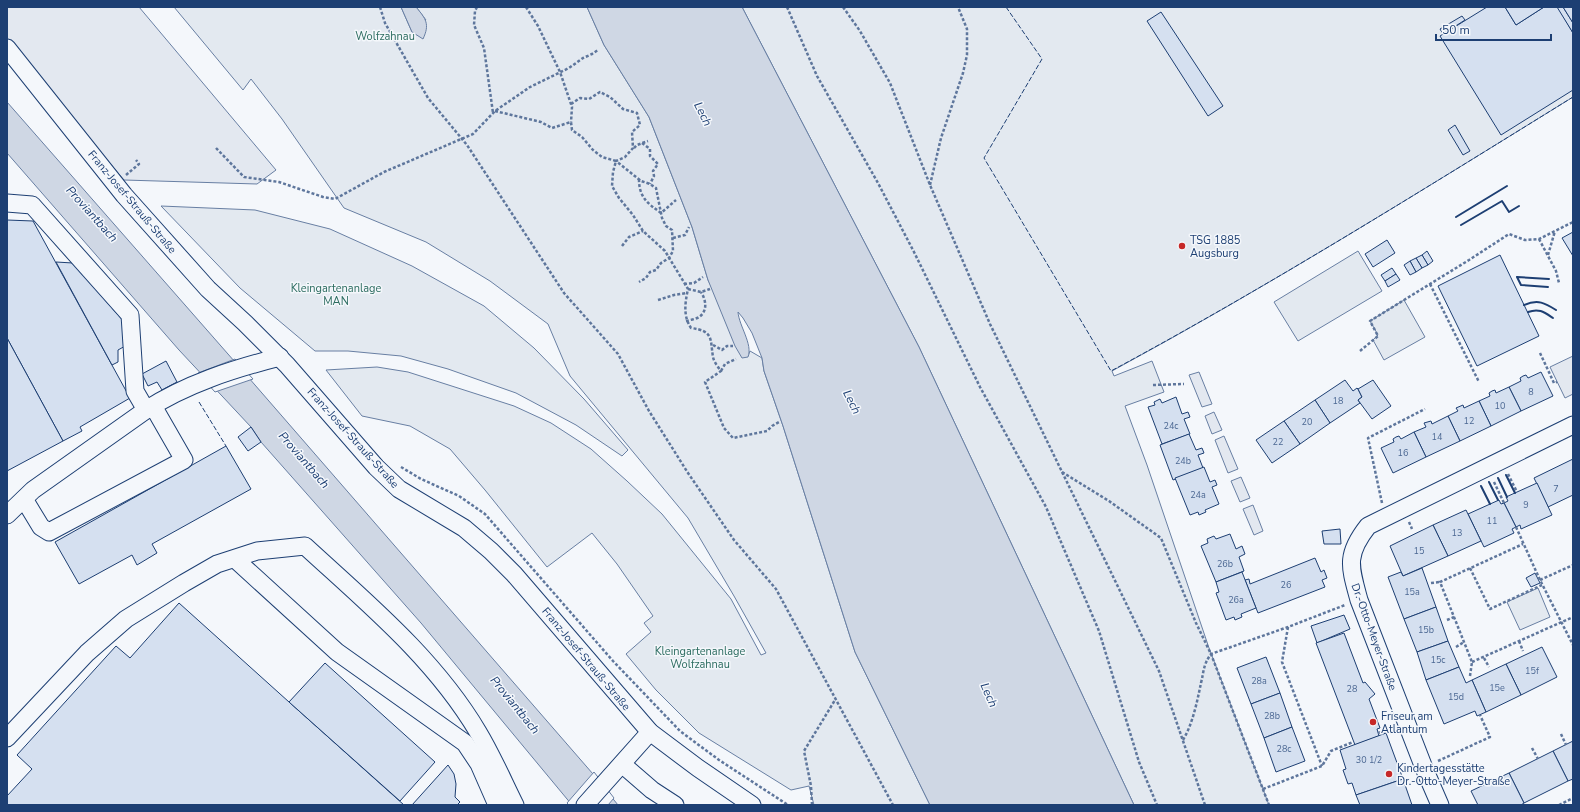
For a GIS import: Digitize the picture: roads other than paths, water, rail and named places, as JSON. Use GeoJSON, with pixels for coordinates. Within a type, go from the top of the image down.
{"type":"FeatureCollection","features":[{"type":"Feature","properties":{"kind":"street","name":"Franz-Josef-Strauß-Straße"},"geometry":{"type":"LineString","coordinates":[[7,48],[135,207],[208,289],[246,322],[280,357],[376,467],[399,489],[464,528],[491,551],[514,574],[650,732],[698,768],[752,805]]}},
{"type":"Feature","properties":{"kind":"street"},"geometry":{"type":"LineString","coordinates":[[7,203],[32,205],[130,315],[135,391],[149,408],[184,460],[49,532],[41,528],[24,499]]}},
{"type":"Feature","properties":{"kind":"street"},"geometry":{"type":"LineString","coordinates":[[7,515],[33,490],[149,408],[189,387],[226,372],[280,357]]}},
{"type":"Feature","properties":{"kind":"street","name":"Dr.-Otto-Meyer-Straße"},"geometry":{"type":"LineString","coordinates":[[1440,805],[1424,768],[1359,600],[1351,573],[1352,554],[1358,538],[1368,526],[1573,425]]}},
{"type":"Feature","properties":{"kind":"street"},"geometry":{"type":"LineString","coordinates":[[7,738],[87,653],[126,619],[216,564],[257,552],[305,546],[405,638],[450,691],[478,732],[515,805]]}},
{"type":"Feature","properties":{"kind":"street"},"geometry":{"type":"LineString","coordinates":[[235,559],[337,652],[465,743],[479,764],[497,805]]}},
{"type":"Feature","properties":{"kind":"street"},"geometry":{"type":"LineString","coordinates":[[585,805],[650,732]]}},
{"type":"Feature","properties":{"kind":"street"},"geometry":{"type":"LineString","coordinates":[[618,767],[675,805]]}},
{"type":"Feature","properties":{"kind":"water"},"geometry":{"type":"Polygon","coordinates":[[[401,7],[416,7],[422,15],[426,22],[426,29],[423,39],[412,32],[401,7]]]}},
{"type":"Feature","properties":{"kind":"water","name":"Lech"},"geometry":{"type":"Polygon","coordinates":[[[587,7],[742,7],[919,347],[1134,805],[930,805],[855,652],[764,371],[762,358],[752,333],[738,312],[749,346],[748,357],[742,358],[735,346],[708,280],[692,227],[649,117],[604,45],[587,7]]]}},
{"type":"Feature","properties":{"kind":"water","name":"Proviantbach"},"geometry":{"type":"Polygon","coordinates":[[[7,102],[235,362],[593,774],[618,805],[572,805],[421,623],[261,442],[251,427],[179,350],[7,153],[7,102]]]}},
{"type":"Feature","properties":{"kind":"place","name":"TSG 1885 Augsburg"},"geometry":{"type":"Point","coordinates":[1182,246]}},
{"type":"Feature","properties":{"kind":"place","name":"Friseur am Atlantum"},"geometry":{"type":"Point","coordinates":[1373,722]}},
{"type":"Feature","properties":{"kind":"place","name":"Kindertagesstätte Dr.-Otto-Meyer-Straße"},"geometry":{"type":"Point","coordinates":[1389,774]}},
{"type":"Feature","properties":{"kind":"park label","name":"Wolfzahnau"},"geometry":{"type":"Point","coordinates":[385,36]}},
{"type":"Feature","properties":{"kind":"park label","name":"Kleingartenanlage MAN"},"geometry":{"type":"Point","coordinates":[336,294]}},
{"type":"Feature","properties":{"kind":"park label","name":"Kleingartenanlage Wolfzahnau"},"geometry":{"type":"Point","coordinates":[700,657]}}]}
